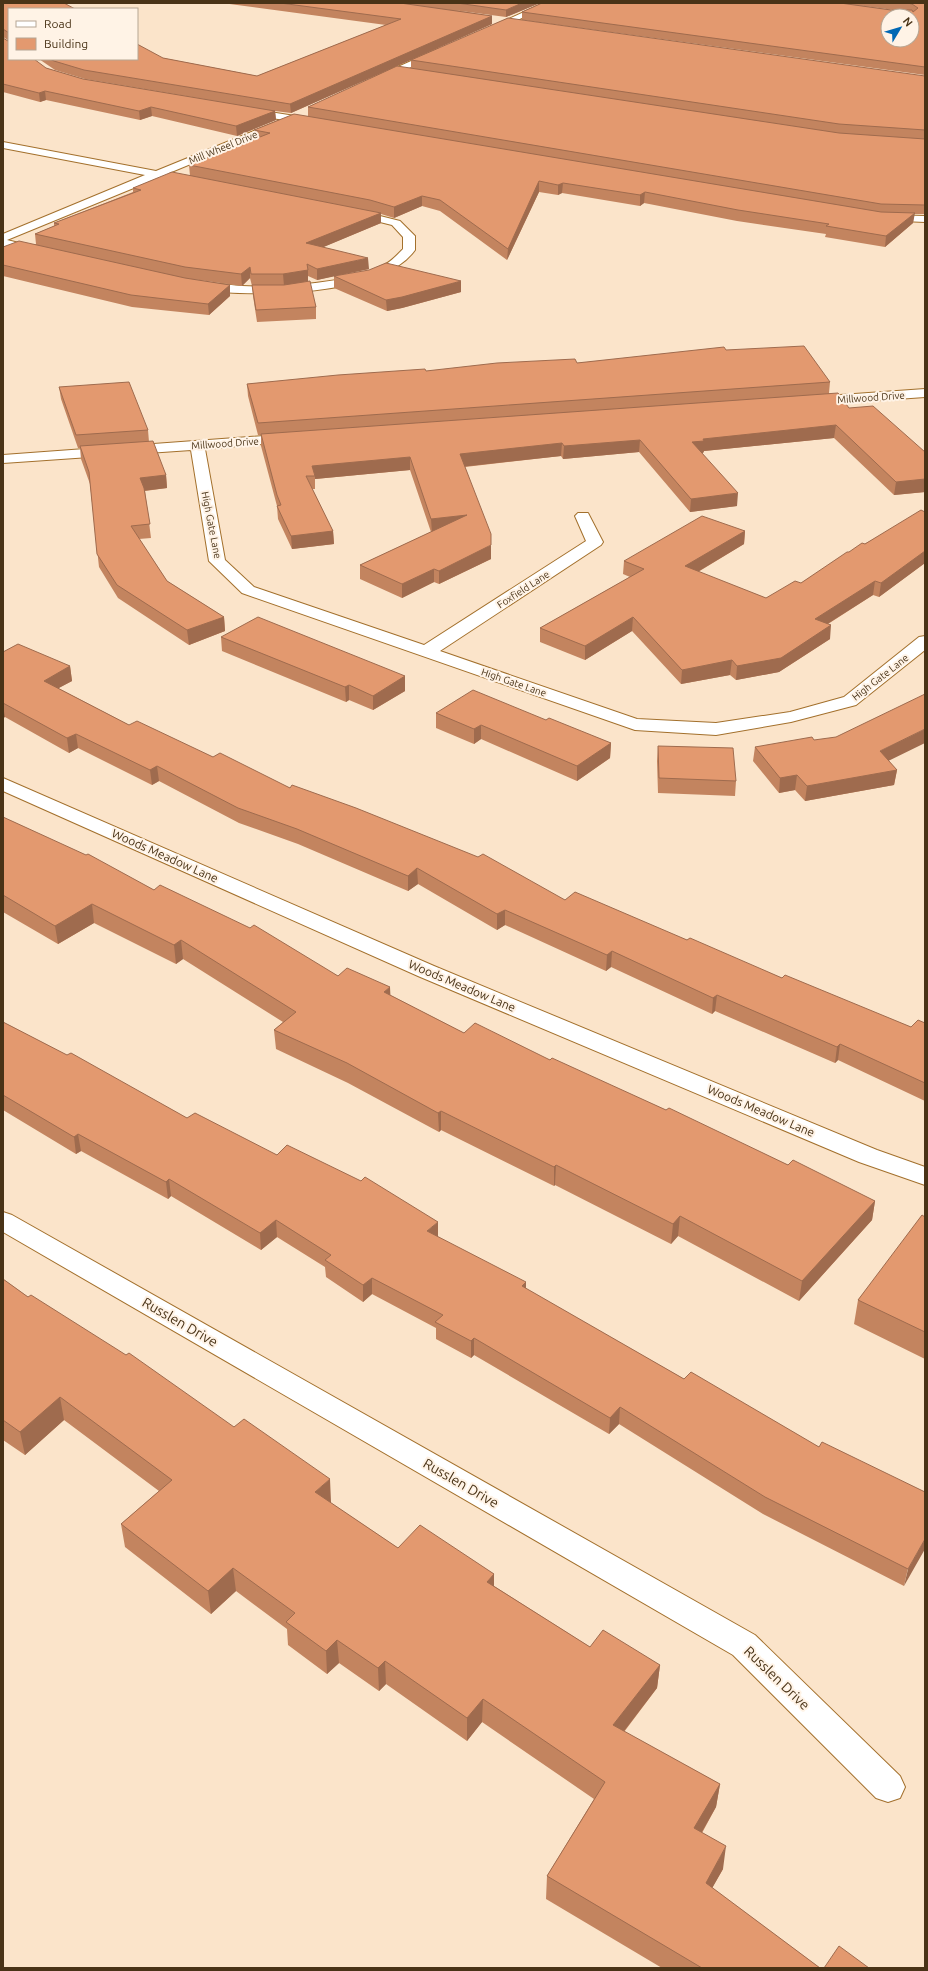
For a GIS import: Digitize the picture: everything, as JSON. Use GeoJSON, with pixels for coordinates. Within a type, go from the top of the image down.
{"type":"FeatureCollection","features":[{"type":"Feature","properties":{"kind":"street"},"geometry":{"type":"LineString","coordinates":[[479,34],[551,3]]}},
{"type":"Feature","properties":{"kind":"street"},"geometry":{"type":"LineString","coordinates":[[492,20],[527,25]]}},
{"type":"Feature","properties":{"kind":"street"},"geometry":{"type":"LineString","coordinates":[[368,83],[444,49]]}},
{"type":"Feature","properties":{"kind":"street"},"geometry":{"type":"LineString","coordinates":[[396,70],[412,72]]}},
{"type":"Feature","properties":{"kind":"street"},"geometry":{"type":"LineString","coordinates":[[238,109],[323,124]]}},
{"type":"Feature","properties":{"kind":"street","name":"Mill Wheel Drive"},"geometry":{"type":"LineString","coordinates":[[3,238],[305,112]]}},
{"type":"Feature","properties":{"kind":"street"},"geometry":{"type":"LineString","coordinates":[[3,145],[201,183]]}},
{"type":"Feature","properties":{"kind":"street"},"geometry":{"type":"LineString","coordinates":[[186,284],[234,291],[284,291],[324,285],[369,276],[395,263],[409,250],[410,236],[396,223],[370,215],[339,210]]}},
{"type":"Feature","properties":{"kind":"street"},"geometry":{"type":"LineString","coordinates":[[872,216],[925,219]]}},
{"type":"Feature","properties":{"kind":"street"},"geometry":{"type":"LineString","coordinates":[[3,243],[49,253]]}},
{"type":"Feature","properties":{"kind":"street","name":"Millwood Drive"},"geometry":{"type":"LineString","coordinates":[[798,402],[922,396]]}},
{"type":"Feature","properties":{"kind":"street","name":"Millwood Drive"},"geometry":{"type":"LineString","coordinates":[[3,459],[308,437]]}},
{"type":"Feature","properties":{"kind":"street","name":"High Gate Lane"},"geometry":{"type":"LineString","coordinates":[[197,445],[217,561],[248,590],[635,724],[716,729],[791,717],[850,701],[925,641]]}},
{"type":"Feature","properties":{"kind":"street","name":"Foxfield Lane"},"geometry":{"type":"LineString","coordinates":[[426,652],[595,542],[583,516]]}},
{"type":"Feature","properties":{"kind":"street","name":"Woods Meadow Lane"},"geometry":{"type":"LineString","coordinates":[[3,784],[426,971],[868,1156],[925,1176]]}},
{"type":"Feature","properties":{"kind":"street","name":"Russlen Drive"},"geometry":{"type":"LineString","coordinates":[[3,1221],[744,1645],[888,1787]]}},
{"type":"Feature","properties":{"kind":"building"},"geometry":{"type":"Polygon","coordinates":[[[3,3],[64,3],[73,8],[8,8],[8,32],[3,29],[3,3]]]}},
{"type":"Feature","properties":{"kind":"building"},"geometry":{"type":"Polygon","coordinates":[[[280,3],[400,3],[492,16],[290,104],[84,70],[52,60],[138,60],[138,45],[163,58],[257,76],[401,19],[280,3]]]}},
{"type":"Feature","properties":{"kind":"building"},"geometry":{"type":"Polygon","coordinates":[[[457,3],[522,3],[506,10],[457,3]]]}},
{"type":"Feature","properties":{"kind":"building"},"geometry":{"type":"Polygon","coordinates":[[[542,3],[840,3],[880,8],[880,48],[920,48],[920,8],[907,3],[925,3],[925,67],[522,12],[542,3]]]}},
{"type":"Feature","properties":{"kind":"building"},"geometry":{"type":"Polygon","coordinates":[[[508,18],[925,76],[925,130],[839,124],[411,60],[508,18]]]}},
{"type":"Feature","properties":{"kind":"building"},"geometry":{"type":"Polygon","coordinates":[[[3,38],[8,41],[8,60],[35,60],[46,68],[83,79],[275,111],[236,126],[151,107],[139,111],[45,91],[39,93],[3,84],[3,38]]]}},
{"type":"Feature","properties":{"kind":"building"},"geometry":{"type":"Polygon","coordinates":[[[397,66],[839,133],[925,139],[925,205],[881,204],[308,107],[397,66]]]}},
{"type":"Feature","properties":{"kind":"building"},"geometry":{"type":"Polygon","coordinates":[[[294,114],[881,212],[915,213],[886,236],[826,226],[829,224],[738,210],[645,192],[640,195],[563,183],[558,185],[539,181],[508,249],[440,200],[422,196],[394,207],[370,200],[189,165],[270,133],[254,130],[294,114]]]}},
{"type":"Feature","properties":{"kind":"building"},"geometry":{"type":"Polygon","coordinates":[[[172,172],[381,213],[306,243],[368,258],[317,269],[307,264],[308,270],[283,274],[251,274],[250,267],[241,274],[185,267],[35,234],[59,224],[54,223],[141,190],[133,188],[172,172]]]}},
{"type":"Feature","properties":{"kind":"building"},"geometry":{"type":"Polygon","coordinates":[[[19,241],[185,278],[230,285],[208,304],[131,295],[3,265],[3,247],[19,241]]]}},
{"type":"Feature","properties":{"kind":"building"},"geometry":{"type":"Polygon","coordinates":[[[386,263],[461,281],[386,300],[334,276],[369,270],[386,263]]]}},
{"type":"Feature","properties":{"kind":"building"},"geometry":{"type":"Polygon","coordinates":[[[310,281],[316,307],[256,310],[252,285],[284,285],[310,281]]]}},
{"type":"Feature","properties":{"kind":"building"},"geometry":{"type":"Polygon","coordinates":[[[804,346],[830,382],[258,423],[247,384],[338,375],[425,369],[426,371],[497,363],[575,359],[577,363],[724,347],[726,350],[804,346]]]}},
{"type":"Feature","properties":{"kind":"building"},"geometry":{"type":"Polygon","coordinates":[[[129,382],[148,430],[76,435],[59,387],[129,382]]]}},
{"type":"Feature","properties":{"kind":"building"},"geometry":{"type":"Polygon","coordinates":[[[838,393],[849,408],[873,406],[925,452],[925,479],[896,482],[836,425],[703,439],[704,441],[692,442],[738,493],[691,499],[640,440],[564,446],[562,443],[460,454],[491,534],[491,545],[439,571],[434,569],[402,584],[360,565],[467,515],[431,519],[410,457],[312,466],[315,476],[306,476],[333,531],[291,536],[277,506],[281,505],[261,434],[838,393]]]}},
{"type":"Feature","properties":{"kind":"building"},"geometry":{"type":"Polygon","coordinates":[[[153,441],[166,475],[140,478],[144,488],[150,524],[131,526],[167,581],[224,617],[187,630],[117,585],[97,554],[89,472],[80,446],[153,441]]]}},
{"type":"Feature","properties":{"kind":"building"},"geometry":{"type":"Polygon","coordinates":[[[921,510],[925,512],[925,551],[881,583],[875,581],[815,619],[831,625],[781,658],[737,666],[732,660],[682,670],[633,617],[585,646],[540,628],[644,569],[624,561],[702,516],[745,531],[685,566],[766,598],[795,581],[801,583],[847,552],[862,543],[865,544],[921,510]]]}},
{"type":"Feature","properties":{"kind":"building"},"geometry":{"type":"Polygon","coordinates":[[[258,617],[405,676],[373,696],[349,685],[345,687],[221,637],[258,617]]]}},
{"type":"Feature","properties":{"kind":"building"},"geometry":{"type":"Polygon","coordinates":[[[18,644],[70,666],[44,681],[129,725],[137,721],[213,757],[220,753],[290,788],[292,785],[356,808],[478,857],[483,854],[565,900],[575,892],[687,940],[690,938],[782,978],[785,975],[911,1027],[918,1020],[925,1023],[925,1083],[840,1044],[837,1047],[717,995],[713,998],[612,951],[607,955],[505,910],[497,914],[417,868],[408,876],[297,829],[238,808],[157,766],[150,770],[76,734],[67,738],[3,703],[3,652],[18,644]]]}},
{"type":"Feature","properties":{"kind":"building"},"geometry":{"type":"Polygon","coordinates":[[[473,690],[546,720],[549,718],[611,743],[577,766],[481,725],[474,729],[436,713],[473,690]]]}},
{"type":"Feature","properties":{"kind":"building"},"geometry":{"type":"Polygon","coordinates":[[[925,694],[925,729],[880,751],[897,770],[807,786],[797,775],[780,778],[755,747],[812,737],[814,740],[836,737],[925,694]]]}},
{"type":"Feature","properties":{"kind":"building"},"geometry":{"type":"Polygon","coordinates":[[[658,746],[733,748],[736,781],[659,778],[658,746]]]}},
{"type":"Feature","properties":{"kind":"building"},"geometry":{"type":"Polygon","coordinates":[[[3,817],[86,855],[88,854],[154,890],[160,885],[250,928],[254,925],[338,976],[347,968],[390,987],[384,992],[464,1033],[475,1023],[550,1060],[552,1058],[666,1110],[669,1108],[788,1165],[793,1160],[875,1201],[802,1281],[680,1216],[673,1224],[556,1165],[554,1167],[441,1111],[438,1113],[347,1063],[274,1030],[296,1012],[181,940],[174,945],[92,904],[55,926],[3,895],[3,817]]]}},
{"type":"Feature","properties":{"kind":"building"},"geometry":{"type":"Polygon","coordinates":[[[3,1022],[67,1055],[71,1053],[187,1118],[195,1113],[277,1155],[287,1145],[361,1181],[365,1177],[438,1222],[427,1231],[526,1282],[522,1286],[684,1379],[691,1372],[819,1447],[822,1442],[925,1492],[925,1539],[908,1569],[765,1497],[620,1407],[610,1418],[474,1338],[471,1341],[435,1322],[443,1315],[372,1278],[363,1285],[325,1260],[331,1255],[276,1220],[260,1233],[169,1179],[166,1182],[78,1134],[74,1137],[3,1095],[3,1022]]]}},
{"type":"Feature","properties":{"kind":"building"},"geometry":{"type":"Polygon","coordinates":[[[922,1215],[925,1217],[925,1332],[858,1300],[922,1215]]]}},
{"type":"Feature","properties":{"kind":"building"},"geometry":{"type":"Polygon","coordinates":[[[3,1279],[28,1297],[31,1295],[126,1355],[129,1353],[234,1427],[244,1419],[330,1479],[315,1492],[398,1548],[420,1525],[494,1574],[487,1582],[590,1647],[603,1630],[660,1665],[613,1725],[720,1784],[694,1828],[726,1846],[706,1883],[820,1968],[702,1968],[547,1876],[605,1782],[483,1699],[467,1718],[385,1661],[378,1668],[337,1640],[326,1651],[286,1622],[295,1613],[233,1568],[208,1591],[121,1524],[172,1480],[60,1397],[20,1432],[3,1420],[3,1279]]]}},
{"type":"Feature","properties":{"kind":"building"},"geometry":{"type":"Polygon","coordinates":[[[839,1946],[869,1968],[824,1968],[839,1946]]]}}]}
